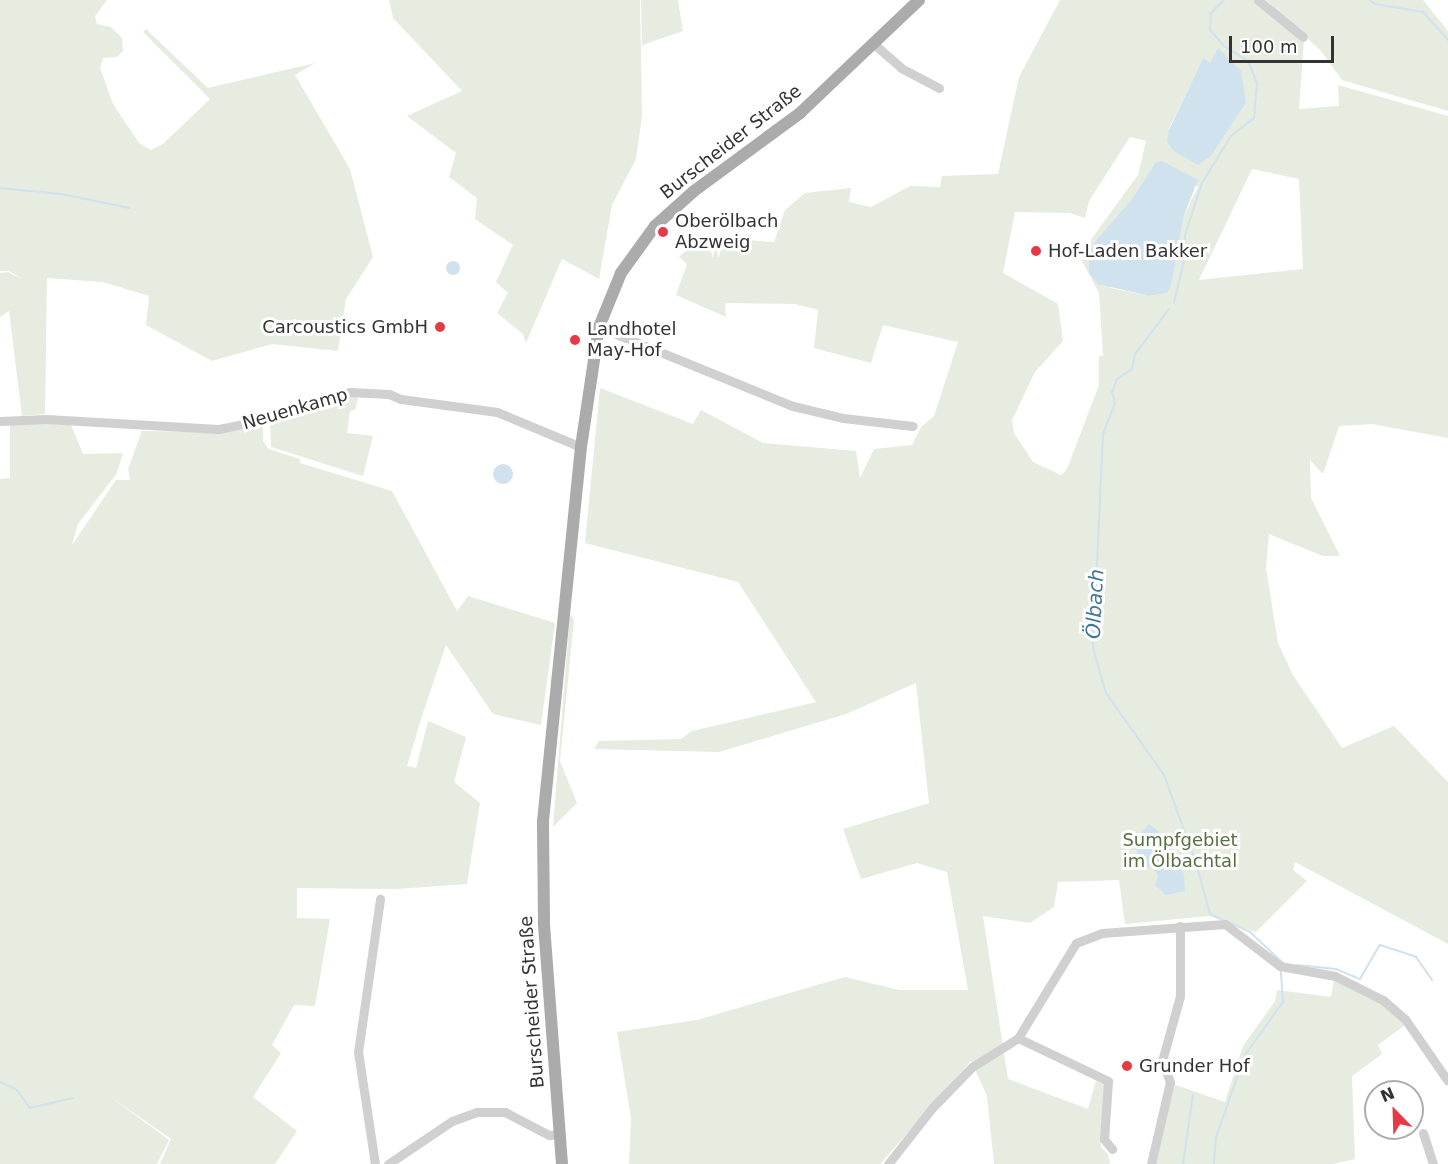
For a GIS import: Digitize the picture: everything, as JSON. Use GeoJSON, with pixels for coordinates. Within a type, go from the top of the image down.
{"type":"FeatureCollection","features":[{"type":"Feature","properties":{"kind":"main road","name":"Burscheider Straße"},"geometry":{"type":"LineString","coordinates":[[562,1164],[544,922],[543,837],[554,693],[581,447],[599,327],[624,267],[656,226],[694,191],[800,112],[875,45],[919,0]]}},
{"type":"Feature","properties":{"kind":"street"},"geometry":{"type":"LineString","coordinates":[[1258,0],[1303,37]]}},
{"type":"Feature","properties":{"kind":"street"},"geometry":{"type":"LineString","coordinates":[[875,45],[901,68],[939,88]]}},
{"type":"Feature","properties":{"kind":"street"},"geometry":{"type":"LineString","coordinates":[[599,327],[793,406],[843,418],[913,426]]}},
{"type":"Feature","properties":{"kind":"street","name":"Neuenkamp"},"geometry":{"type":"LineString","coordinates":[[0,421],[46,419],[219,429],[266,419],[350,392],[389,394],[401,399],[497,412],[581,447]]}},
{"type":"Feature","properties":{"kind":"street"},"geometry":{"type":"LineString","coordinates":[[376,1164],[358,1052],[380,899]]}},
{"type":"Feature","properties":{"kind":"street"},"geometry":{"type":"LineString","coordinates":[[888,1164],[932,1108],[972,1067],[1018,1038],[1076,943],[1102,933],[1225,924],[1280,966],[1335,976],[1376,996],[1406,1019],[1448,1081]]}},
{"type":"Feature","properties":{"kind":"street"},"geometry":{"type":"LineString","coordinates":[[1151,1164],[1170,1082],[1162,1061],[1180,996],[1180,926]]}},
{"type":"Feature","properties":{"kind":"street"},"geometry":{"type":"LineString","coordinates":[[1018,1038],[1108,1081],[1104,1139],[1112,1149]]}},
{"type":"Feature","properties":{"kind":"street"},"geometry":{"type":"LineString","coordinates":[[388,1164],[452,1121],[477,1112],[505,1112],[549,1135],[559,1134]]}},
{"type":"Feature","properties":{"kind":"street"},"geometry":{"type":"LineString","coordinates":[[1424,1136],[1433,1164]]}},
{"type":"Feature","properties":{"kind":"green space"},"geometry":{"type":"Polygon","coordinates":[[[0,0],[107,0],[95,16],[97,24],[111,27],[122,38],[123,51],[117,57],[103,58],[100,68],[113,104],[139,143],[151,150],[163,144],[210,99],[143,32],[146,29],[208,88],[315,63],[295,75],[350,169],[373,257],[346,299],[338,351],[272,344],[212,361],[146,325],[149,296],[103,282],[47,278],[45,414],[22,416],[9,311],[0,317],[0,273],[8,272],[24,280],[9,271],[0,271],[0,0]]]}},
{"type":"Feature","properties":{"kind":"green space"},"geometry":{"type":"Polygon","coordinates":[[[389,0],[640,0],[642,116],[636,159],[612,205],[599,279],[562,259],[526,343],[523,334],[497,313],[508,293],[496,282],[513,245],[475,219],[477,198],[449,177],[456,153],[407,116],[462,91],[393,18],[389,0]]]}},
{"type":"Feature","properties":{"kind":"green space"},"geometry":{"type":"Polygon","coordinates":[[[641,0],[678,0],[683,31],[642,45],[641,0]]]}},
{"type":"Feature","properties":{"kind":"green space","name":"Sumpfgebiet im Ölbachtal"},"geometry":{"type":"Polygon","coordinates":[[[1060,0],[1256,0],[1304,40],[1299,109],[1339,106],[1338,85],[1448,116],[1448,438],[1372,424],[1339,426],[1323,474],[1310,460],[1311,498],[1340,556],[1323,556],[1269,534],[1266,568],[1278,643],[1293,675],[1342,748],[1394,726],[1448,782],[1448,944],[1295,862],[1293,870],[1307,881],[1256,932],[1209,916],[1125,924],[1119,880],[1058,882],[1054,907],[1030,923],[983,916],[1008,1079],[1088,1109],[1096,1081],[1105,1084],[1101,1147],[1108,1154],[1110,1164],[994,1164],[987,1096],[971,1061],[880,1164],[629,1164],[631,1118],[617,1032],[697,1020],[845,977],[899,990],[968,990],[947,872],[917,863],[861,879],[843,829],[929,803],[916,683],[846,714],[719,752],[594,749],[599,741],[681,739],[692,731],[816,702],[738,582],[585,543],[600,388],[693,424],[701,410],[763,443],[856,451],[860,478],[874,449],[912,445],[921,427],[934,416],[958,342],[883,325],[871,363],[814,348],[818,310],[795,304],[725,303],[726,317],[676,295],[687,264],[679,257],[702,237],[774,242],[785,210],[805,193],[851,188],[849,202],[871,207],[910,186],[940,187],[942,176],[998,174],[1019,77],[1060,0]],[[1203,58],[1169,129],[1211,156],[1246,103],[1203,58]],[[1130,137],[1089,201],[1085,218],[1070,213],[1015,212],[1003,273],[1058,304],[1063,341],[1035,372],[1012,420],[1014,433],[1033,462],[1061,475],[1067,469],[1099,385],[1099,356],[1103,356],[1099,293],[1082,261],[1092,238],[1138,175],[1146,141],[1130,137]],[[1155,163],[1132,199],[1097,239],[1111,288],[1149,296],[1167,293],[1171,287],[1184,215],[1198,187],[1155,163]],[[1252,169],[1199,280],[1303,269],[1299,179],[1252,169]]]}},
{"type":"Feature","properties":{"kind":"green space"},"geometry":{"type":"Polygon","coordinates":[[[1266,0],[1423,0],[1448,31],[1448,111],[1342,80],[1321,51],[1266,0]]]}},
{"type":"Feature","properties":{"kind":"green space"},"geometry":{"type":"Polygon","coordinates":[[[345,395],[359,395],[355,410],[350,411],[347,433],[373,436],[363,476],[271,447],[270,421],[345,395]]]}},
{"type":"Feature","properties":{"kind":"green space"},"geometry":{"type":"Polygon","coordinates":[[[10,422],[71,425],[83,454],[123,453],[117,473],[78,524],[72,545],[116,480],[130,480],[128,469],[142,431],[207,432],[263,422],[263,441],[269,449],[300,459],[300,463],[392,491],[457,611],[468,596],[555,623],[541,725],[493,714],[446,645],[423,713],[407,766],[416,768],[428,721],[466,737],[454,782],[480,803],[467,884],[396,889],[297,888],[297,918],[330,919],[315,1006],[294,1005],[272,1045],[281,1053],[253,1097],[297,1131],[275,1164],[160,1164],[171,1139],[108,1095],[169,1140],[157,1164],[0,1164],[0,479],[10,478],[10,422]]]}},
{"type":"Feature","properties":{"kind":"green space"},"geometry":{"type":"Polygon","coordinates":[[[570,614],[574,620],[560,761],[577,803],[553,827],[570,614]]]}},
{"type":"Feature","properties":{"kind":"green space"},"geometry":{"type":"Polygon","coordinates":[[[1334,980],[1382,1004],[1405,1025],[1378,1045],[1382,1054],[1352,1076],[1355,1159],[1333,1164],[1150,1164],[1167,1082],[1225,1102],[1243,1046],[1275,1001],[1277,990],[1331,997],[1334,980]]]}},
{"type":"Feature","properties":{"kind":"water"},"geometry":{"type":"Polygon","coordinates":[[[1218,48],[1241,71],[1246,103],[1211,156],[1198,165],[1174,151],[1167,142],[1169,130],[1203,58],[1210,63],[1218,48]]]}},
{"type":"Feature","properties":{"kind":"water"},"geometry":{"type":"Polygon","coordinates":[[[1162,161],[1198,180],[1184,215],[1171,287],[1167,293],[1149,296],[1098,284],[1089,273],[1089,255],[1097,239],[1132,199],[1155,163],[1162,161]]]}},
{"type":"Feature","properties":{"kind":"water"},"geometry":{"type":"Polygon","coordinates":[[[453,261],[458,263],[460,268],[458,273],[453,275],[448,273],[446,268],[448,263],[453,261]]]}},
{"type":"Feature","properties":{"kind":"water"},"geometry":{"type":"Polygon","coordinates":[[[503,464],[510,467],[513,474],[510,481],[503,484],[496,481],[493,474],[496,467],[503,464]]]}},
{"type":"Feature","properties":{"kind":"water"},"geometry":{"type":"Polygon","coordinates":[[[1149,824],[1162,834],[1184,874],[1185,891],[1166,895],[1155,885],[1158,877],[1154,867],[1145,867],[1133,843],[1149,824]]]}},
{"type":"Feature","properties":{"kind":"waterway","name":"Ölbach"},"geometry":{"type":"LineString","coordinates":[[1174,303],[1186,251],[1185,235],[1202,183],[1231,136],[1254,118],[1257,83],[1248,61],[1224,46],[1210,30],[1211,13],[1224,0]]}},
{"type":"Feature","properties":{"kind":"waterway","name":"Ölbach"},"geometry":{"type":"LineString","coordinates":[[1370,0],[1375,4],[1423,12],[1448,40]]}},
{"type":"Feature","properties":{"kind":"waterway"},"geometry":{"type":"LineString","coordinates":[[0,188],[61,194],[130,208]]}},
{"type":"Feature","properties":{"kind":"waterway","name":"Ölbach"},"geometry":{"type":"LineString","coordinates":[[1169,309],[1135,354],[1132,369],[1117,379],[1112,392],[1115,403],[1103,435],[1093,648],[1106,693],[1164,775],[1196,863],[1210,914],[1223,920]]}},
{"type":"Feature","properties":{"kind":"waterway","name":"Ölbach"},"geometry":{"type":"LineString","coordinates":[[1231,923],[1250,932],[1283,963]]}},
{"type":"Feature","properties":{"kind":"waterway"},"geometry":{"type":"LineString","coordinates":[[1297,965],[1336,969],[1360,979],[1380,945],[1416,957],[1432,980]]}},
{"type":"Feature","properties":{"kind":"waterway","name":"Ölbach"},"geometry":{"type":"LineString","coordinates":[[1214,1164],[1216,1137],[1245,1055],[1283,1002],[1281,971]]}},
{"type":"Feature","properties":{"kind":"waterway"},"geometry":{"type":"LineString","coordinates":[[0,1082],[17,1090],[30,1108],[73,1098]]}},
{"type":"Feature","properties":{"kind":"waterway"},"geometry":{"type":"LineString","coordinates":[[1183,1164],[1193,1095]]}},
{"type":"Feature","properties":{"kind":"place","name":"Oberölbach Abzweig"},"geometry":{"type":"Point","coordinates":[663,232]}},
{"type":"Feature","properties":{"kind":"place","name":"Hof-Laden Bakker"},"geometry":{"type":"Point","coordinates":[1036,251]}},
{"type":"Feature","properties":{"kind":"place","name":"Carcoustics GmbH"},"geometry":{"type":"Point","coordinates":[440,327]}},
{"type":"Feature","properties":{"kind":"place","name":"Landhotel May-Hof"},"geometry":{"type":"Point","coordinates":[575,340]}},
{"type":"Feature","properties":{"kind":"place","name":"Grunder Hof"},"geometry":{"type":"Point","coordinates":[1127,1066]}}]}
